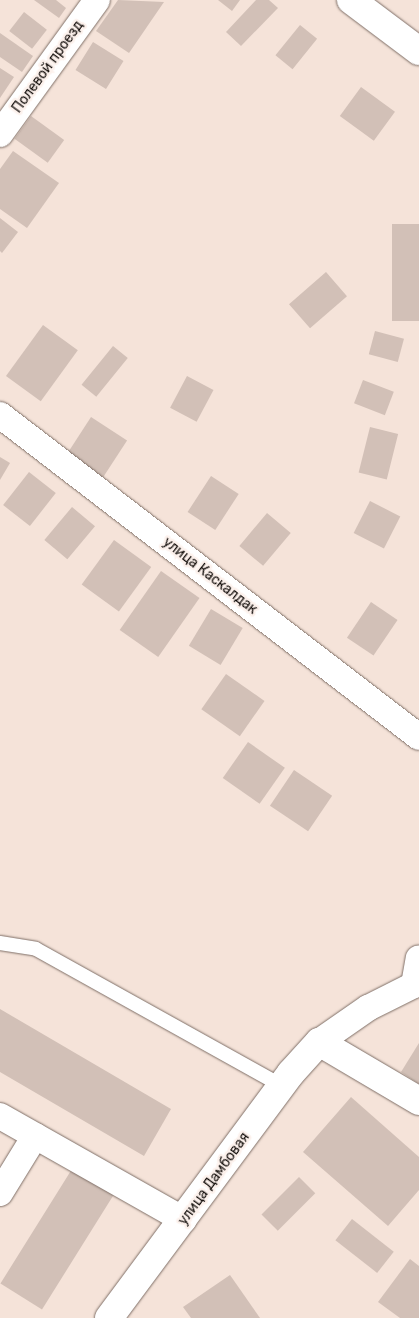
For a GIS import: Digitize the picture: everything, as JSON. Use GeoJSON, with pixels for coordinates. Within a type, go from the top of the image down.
{"type":"FeatureCollection","features":[{"type":"Feature","properties":{"kind":"street","name":"Полевой проезд"},"geometry":{"type":"LineString","coordinates":[[0,134],[97,0]]}},
{"type":"Feature","properties":{"kind":"street"},"geometry":{"type":"LineString","coordinates":[[351,0],[419,52]]}},
{"type":"Feature","properties":{"kind":"street","name":"улица Каскалдак"},"geometry":{"type":"LineString","coordinates":[[0,415],[419,737]]}},
{"type":"Feature","properties":{"kind":"street"},"geometry":{"type":"LineString","coordinates":[[419,958],[416,983],[368,1008],[319,1042],[419,1101]]}},
{"type":"Feature","properties":{"kind":"street","name":"улица Дамбовая"},"geometry":{"type":"LineString","coordinates":[[109,1318],[184,1220],[282,1086],[319,1042]]}},
{"type":"Feature","properties":{"kind":"street"},"geometry":{"type":"LineString","coordinates":[[0,1116],[184,1220]]}},
{"type":"Feature","properties":{"kind":"street"},"geometry":{"type":"LineString","coordinates":[[0,1192],[35,1136]]}},
{"type":"Feature","properties":{"kind":"lane"},"geometry":{"type":"LineString","coordinates":[[0,943],[36,950],[282,1086]]}},
{"type":"Feature","properties":{"kind":"building"},"geometry":{"type":"Polygon","coordinates":[[[34,0],[56,0],[66,8],[59,18],[34,0]]]}},
{"type":"Feature","properties":{"kind":"building"},"geometry":{"type":"Polygon","coordinates":[[[118,0],[164,2],[129,53],[96,31],[118,0]]]}},
{"type":"Feature","properties":{"kind":"building"},"geometry":{"type":"Polygon","coordinates":[[[218,0],[240,0],[232,11],[218,0]]]}},
{"type":"Feature","properties":{"kind":"building"},"geometry":{"type":"Polygon","coordinates":[[[256,0],[269,0],[278,8],[241,46],[226,32],[256,0]]]}},
{"type":"Feature","properties":{"kind":"building"},"geometry":{"type":"Polygon","coordinates":[[[24,12],[47,30],[32,49],[9,31],[24,12]]]}},
{"type":"Feature","properties":{"kind":"building"},"geometry":{"type":"Polygon","coordinates":[[[300,25],[317,39],[293,69],[275,55],[300,25]]]}},
{"type":"Feature","properties":{"kind":"building"},"geometry":{"type":"Polygon","coordinates":[[[0,33],[33,56],[22,72],[0,57],[0,33]]]}},
{"type":"Feature","properties":{"kind":"building"},"geometry":{"type":"Polygon","coordinates":[[[93,42],[124,61],[106,89],[76,70],[93,42]]]}},
{"type":"Feature","properties":{"kind":"building"},"geometry":{"type":"Polygon","coordinates":[[[0,68],[14,77],[0,98],[0,68]]]}},
{"type":"Feature","properties":{"kind":"building"},"geometry":{"type":"Polygon","coordinates":[[[361,87],[395,112],[374,141],[340,116],[361,87]]]}},
{"type":"Feature","properties":{"kind":"building"},"geometry":{"type":"Polygon","coordinates":[[[31,116],[64,140],[48,163],[15,139],[31,116]]]}},
{"type":"Feature","properties":{"kind":"building"},"geometry":{"type":"Polygon","coordinates":[[[13,151],[59,183],[27,228],[0,209],[0,169],[13,151]]]}},
{"type":"Feature","properties":{"kind":"building"},"geometry":{"type":"Polygon","coordinates":[[[0,218],[18,232],[2,253],[0,251],[0,218]]]}},
{"type":"Feature","properties":{"kind":"building"},"geometry":{"type":"Polygon","coordinates":[[[392,224],[419,224],[419,321],[392,321],[392,224]]]}},
{"type":"Feature","properties":{"kind":"building"},"geometry":{"type":"Polygon","coordinates":[[[326,272],[347,296],[310,328],[289,304],[326,272]]]}},
{"type":"Feature","properties":{"kind":"building"},"geometry":{"type":"Polygon","coordinates":[[[43,325],[78,350],[41,401],[6,376],[43,325]]]}},
{"type":"Feature","properties":{"kind":"building"},"geometry":{"type":"Polygon","coordinates":[[[375,331],[404,339],[398,362],[369,354],[375,331]]]}},
{"type":"Feature","properties":{"kind":"building"},"geometry":{"type":"Polygon","coordinates":[[[113,346],[128,358],[96,397],[82,385],[113,346]]]}},
{"type":"Feature","properties":{"kind":"building"},"geometry":{"type":"Polygon","coordinates":[[[187,376],[213,390],[197,422],[170,408],[187,376]]]}},
{"type":"Feature","properties":{"kind":"building"},"geometry":{"type":"Polygon","coordinates":[[[363,380],[394,392],[385,415],[354,403],[363,380]]]}},
{"type":"Feature","properties":{"kind":"building"},"geometry":{"type":"Polygon","coordinates":[[[91,417],[127,440],[103,477],[67,454],[91,417]]]}},
{"type":"Feature","properties":{"kind":"building"},"geometry":{"type":"Polygon","coordinates":[[[370,427],[398,434],[387,480],[359,473],[370,427]]]}},
{"type":"Feature","properties":{"kind":"building"},"geometry":{"type":"Polygon","coordinates":[[[0,457],[10,463],[0,480],[0,457]]]}},
{"type":"Feature","properties":{"kind":"building"},"geometry":{"type":"Polygon","coordinates":[[[29,472],[56,493],[30,526],[3,505],[29,472]]]}},
{"type":"Feature","properties":{"kind":"building"},"geometry":{"type":"Polygon","coordinates":[[[211,476],[239,494],[215,530],[188,512],[211,476]]]}},
{"type":"Feature","properties":{"kind":"building"},"geometry":{"type":"Polygon","coordinates":[[[370,501],[400,516],[384,549],[354,533],[370,501]]]}},
{"type":"Feature","properties":{"kind":"building"},"geometry":{"type":"Polygon","coordinates":[[[72,507],[95,526],[67,559],[44,540],[72,507]]]}},
{"type":"Feature","properties":{"kind":"building"},"geometry":{"type":"Polygon","coordinates":[[[267,513],[291,533],[263,566],[239,546],[267,513]]]}},
{"type":"Feature","properties":{"kind":"building"},"geometry":{"type":"Polygon","coordinates":[[[114,540],[151,567],[119,612],[82,584],[114,540]]]}},
{"type":"Feature","properties":{"kind":"building"},"geometry":{"type":"Polygon","coordinates":[[[161,571],[200,598],[158,657],[120,630],[161,571]]]}},
{"type":"Feature","properties":{"kind":"building"},"geometry":{"type":"Polygon","coordinates":[[[371,602],[398,620],[373,656],[347,638],[371,602]]]}},
{"type":"Feature","properties":{"kind":"building"},"geometry":{"type":"Polygon","coordinates":[[[211,609],[243,628],[221,665],[189,646],[211,609]]]}},
{"type":"Feature","properties":{"kind":"building"},"geometry":{"type":"Polygon","coordinates":[[[226,674],[265,701],[240,736],[201,709],[226,674]]]}},
{"type":"Feature","properties":{"kind":"building"},"geometry":{"type":"Polygon","coordinates":[[[248,742],[285,768],[260,804],[223,778],[248,742]]]}},
{"type":"Feature","properties":{"kind":"building"},"geometry":{"type":"Polygon","coordinates":[[[294,770],[332,796],[308,831],[270,806],[294,770]]]}},
{"type":"Feature","properties":{"kind":"building"},"geometry":{"type":"Polygon","coordinates":[[[0,1009],[171,1109],[144,1156],[0,1072],[0,1009]]]}},
{"type":"Feature","properties":{"kind":"building"},"geometry":{"type":"Polygon","coordinates":[[[419,1043],[419,1084],[401,1072],[419,1043]]]}},
{"type":"Feature","properties":{"kind":"building"},"geometry":{"type":"Polygon","coordinates":[[[351,1097],[419,1157],[419,1190],[388,1226],[303,1152],[351,1097]]]}},
{"type":"Feature","properties":{"kind":"building"},"geometry":{"type":"Polygon","coordinates":[[[72,1169],[114,1195],[42,1309],[0,1283],[72,1169]]]}},
{"type":"Feature","properties":{"kind":"building"},"geometry":{"type":"Polygon","coordinates":[[[299,1177],[315,1193],[278,1231],[262,1214],[299,1177]]]}},
{"type":"Feature","properties":{"kind":"building"},"geometry":{"type":"Polygon","coordinates":[[[352,1219],[394,1252],[377,1273],[335,1240],[352,1219]]]}},
{"type":"Feature","properties":{"kind":"building"},"geometry":{"type":"Polygon","coordinates":[[[410,1259],[419,1266],[419,1318],[400,1318],[378,1302],[410,1259]]]}},
{"type":"Feature","properties":{"kind":"building"},"geometry":{"type":"Polygon","coordinates":[[[230,1275],[260,1318],[191,1318],[183,1307],[230,1275]]]}}]}
